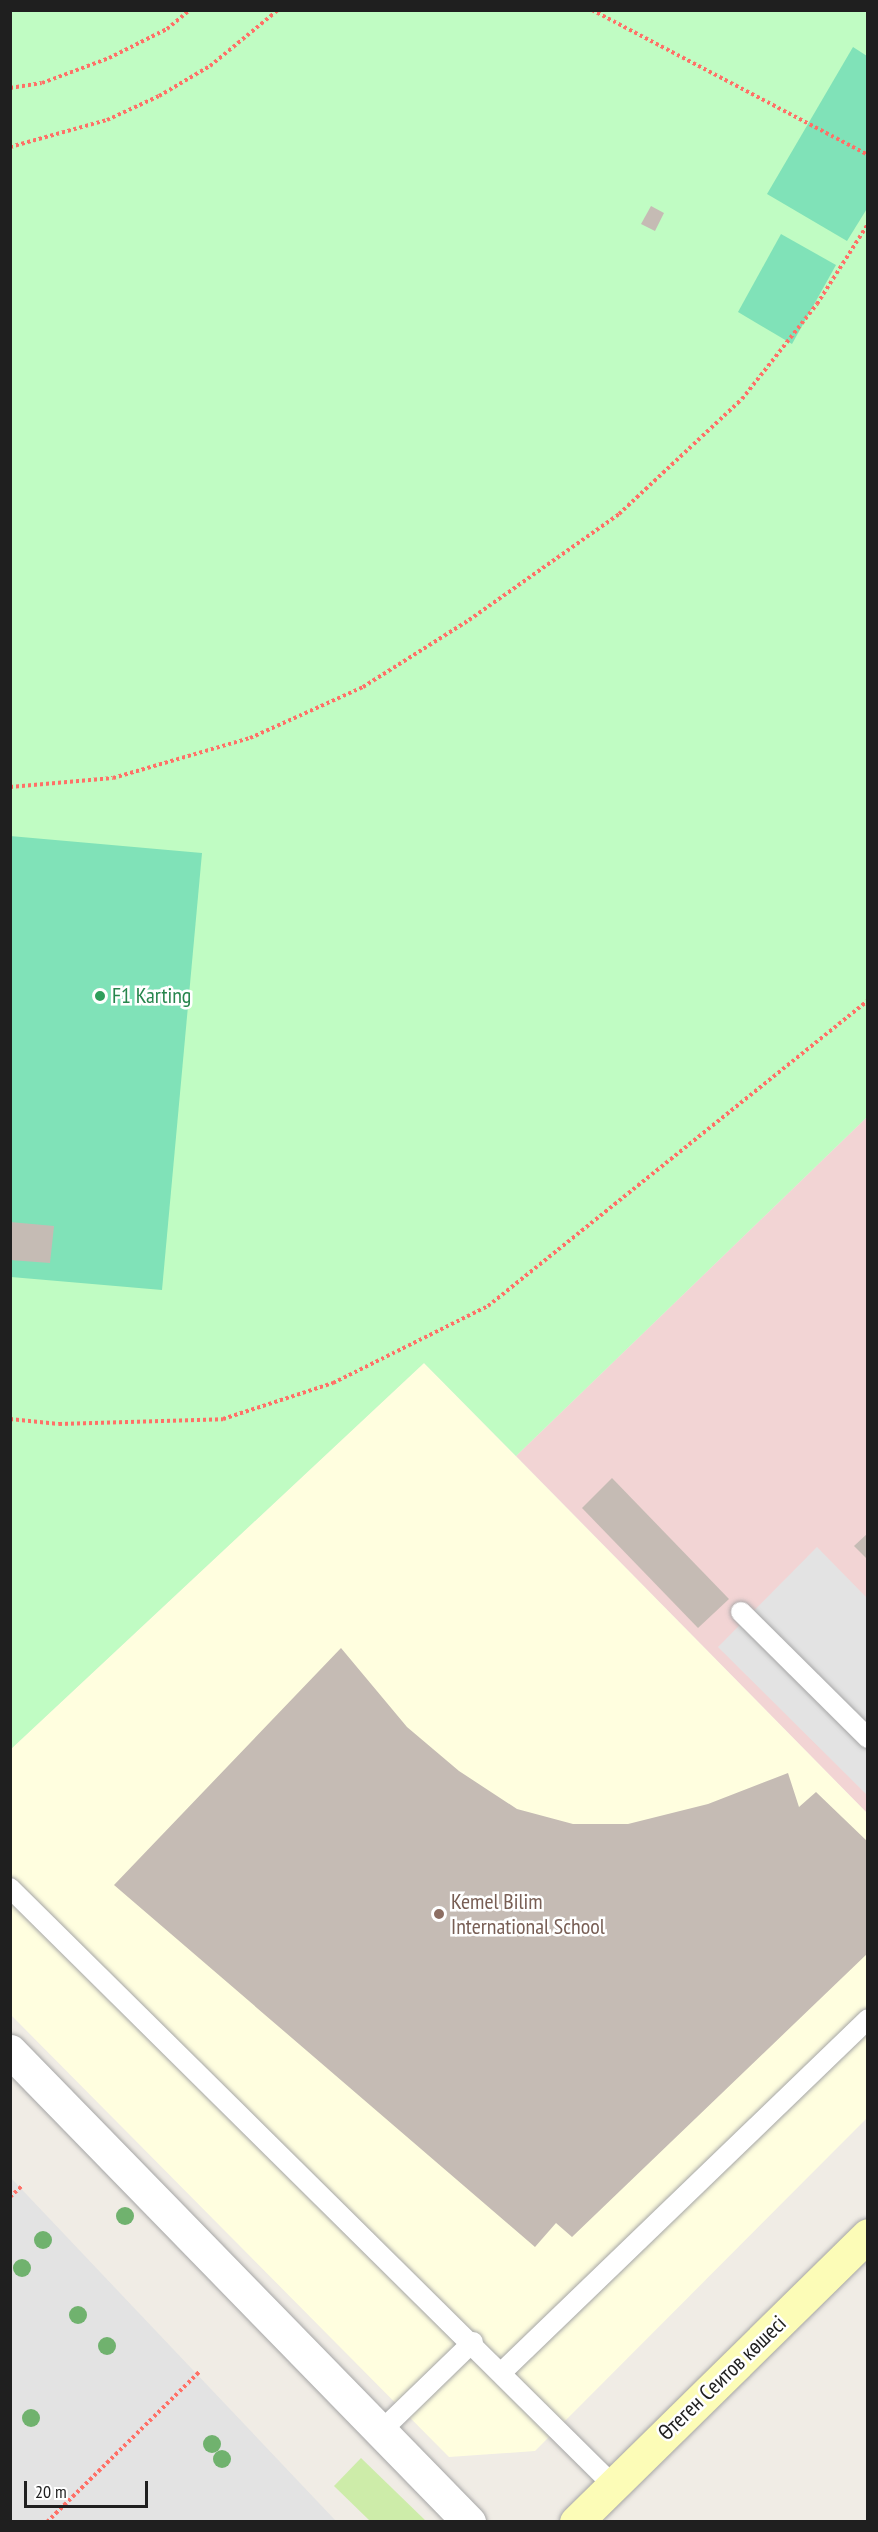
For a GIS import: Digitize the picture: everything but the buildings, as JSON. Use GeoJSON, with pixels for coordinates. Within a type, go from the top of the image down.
{"type":"FeatureCollection","features":[{"type":"Feature","properties":{"kind":"main road","name":"Өтеген Сеитов көшесі"},"geometry":{"type":"LineString","coordinates":[[576,2522],[867,2235]]}},
{"type":"Feature","properties":{"kind":"street"},"geometry":{"type":"LineString","coordinates":[[10,2051],[469,2522]]}},
{"type":"Feature","properties":{"kind":"lane"},"geometry":{"type":"LineString","coordinates":[[741,1612],[867,1738]]}},
{"type":"Feature","properties":{"kind":"lane"},"geometry":{"type":"LineString","coordinates":[[10,1888],[473,2342],[613,2485]]}},
{"type":"Feature","properties":{"kind":"lane"},"geometry":{"type":"LineString","coordinates":[[502,2372],[867,2019]]}},
{"type":"Feature","properties":{"kind":"lane"},"geometry":{"type":"LineString","coordinates":[[381,2431],[473,2342]]}},
{"type":"Feature","properties":{"kind":"path"},"geometry":{"type":"LineString","coordinates":[[10,88],[42,83],[109,58],[167,29],[190,10]]}},
{"type":"Feature","properties":{"kind":"path"},"geometry":{"type":"LineString","coordinates":[[10,147],[107,120],[159,96],[210,66],[278,10]]}},
{"type":"Feature","properties":{"kind":"path"},"geometry":{"type":"LineString","coordinates":[[592,10],[867,155]]}},
{"type":"Feature","properties":{"kind":"path"},"geometry":{"type":"LineString","coordinates":[[10,786],[113,778],[250,738],[363,687],[469,620],[620,514],[742,399],[817,304],[867,224]]}},
{"type":"Feature","properties":{"kind":"path"},"geometry":{"type":"LineString","coordinates":[[10,1419],[58,1424],[223,1419],[333,1383],[488,1306],[867,1001]]}},
{"type":"Feature","properties":{"kind":"path"},"geometry":{"type":"LineString","coordinates":[[10,2197],[22,2186]]}},
{"type":"Feature","properties":{"kind":"path"},"geometry":{"type":"LineString","coordinates":[[47,2522],[199,2372]]}},
{"type":"Feature","properties":{"kind":"shaded area"},"geometry":{"type":"Polygon","coordinates":[[[867,1117],[867,1813],[516,1456],[867,1117]]]}},
{"type":"Feature","properties":{"kind":"shaded area","name":"Kemel Bilim International School"},"geometry":{"type":"Polygon","coordinates":[[[424,1363],[867,1813],[867,2118],[535,2451],[449,2457],[11,2015],[11,1749],[424,1363]]]}},
{"type":"Feature","properties":{"kind":"shaded area"},"geometry":{"type":"Polygon","coordinates":[[[817,1547],[867,1598],[867,1795],[718,1647],[817,1547]]]}},
{"type":"Feature","properties":{"kind":"shaded area"},"geometry":{"type":"Polygon","coordinates":[[[11,2178],[336,2521],[11,2521],[11,2178]]]}},
{"type":"Feature","properties":{"kind":"green space"},"geometry":{"type":"Polygon","coordinates":[[[11,11],[867,11],[867,1117],[516,1456],[424,1363],[11,1749],[11,11]]]}},
{"type":"Feature","properties":{"kind":"green space"},"geometry":{"type":"Polygon","coordinates":[[[853,47],[867,56],[868,207],[847,241],[767,194],[853,47]]]}},
{"type":"Feature","properties":{"kind":"green space"},"geometry":{"type":"Polygon","coordinates":[[[781,234],[836,265],[792,344],[738,312],[781,234]]]}},
{"type":"Feature","properties":{"kind":"green space","name":"F1 Karting"},"geometry":{"type":"Polygon","coordinates":[[[10,836],[202,853],[162,1290],[11,1277],[10,836]]]}},
{"type":"Feature","properties":{"kind":"green space"},"geometry":{"type":"Polygon","coordinates":[[[361,2458],[426,2521],[370,2521],[334,2486],[361,2458]]]}},
{"type":"Feature","properties":{"kind":"place","name":"F1 Karting"},"geometry":{"type":"Point","coordinates":[100,996]}},
{"type":"Feature","properties":{"kind":"place","name":"Kemel Bilim International School"},"geometry":{"type":"Point","coordinates":[439,1914]}}]}
